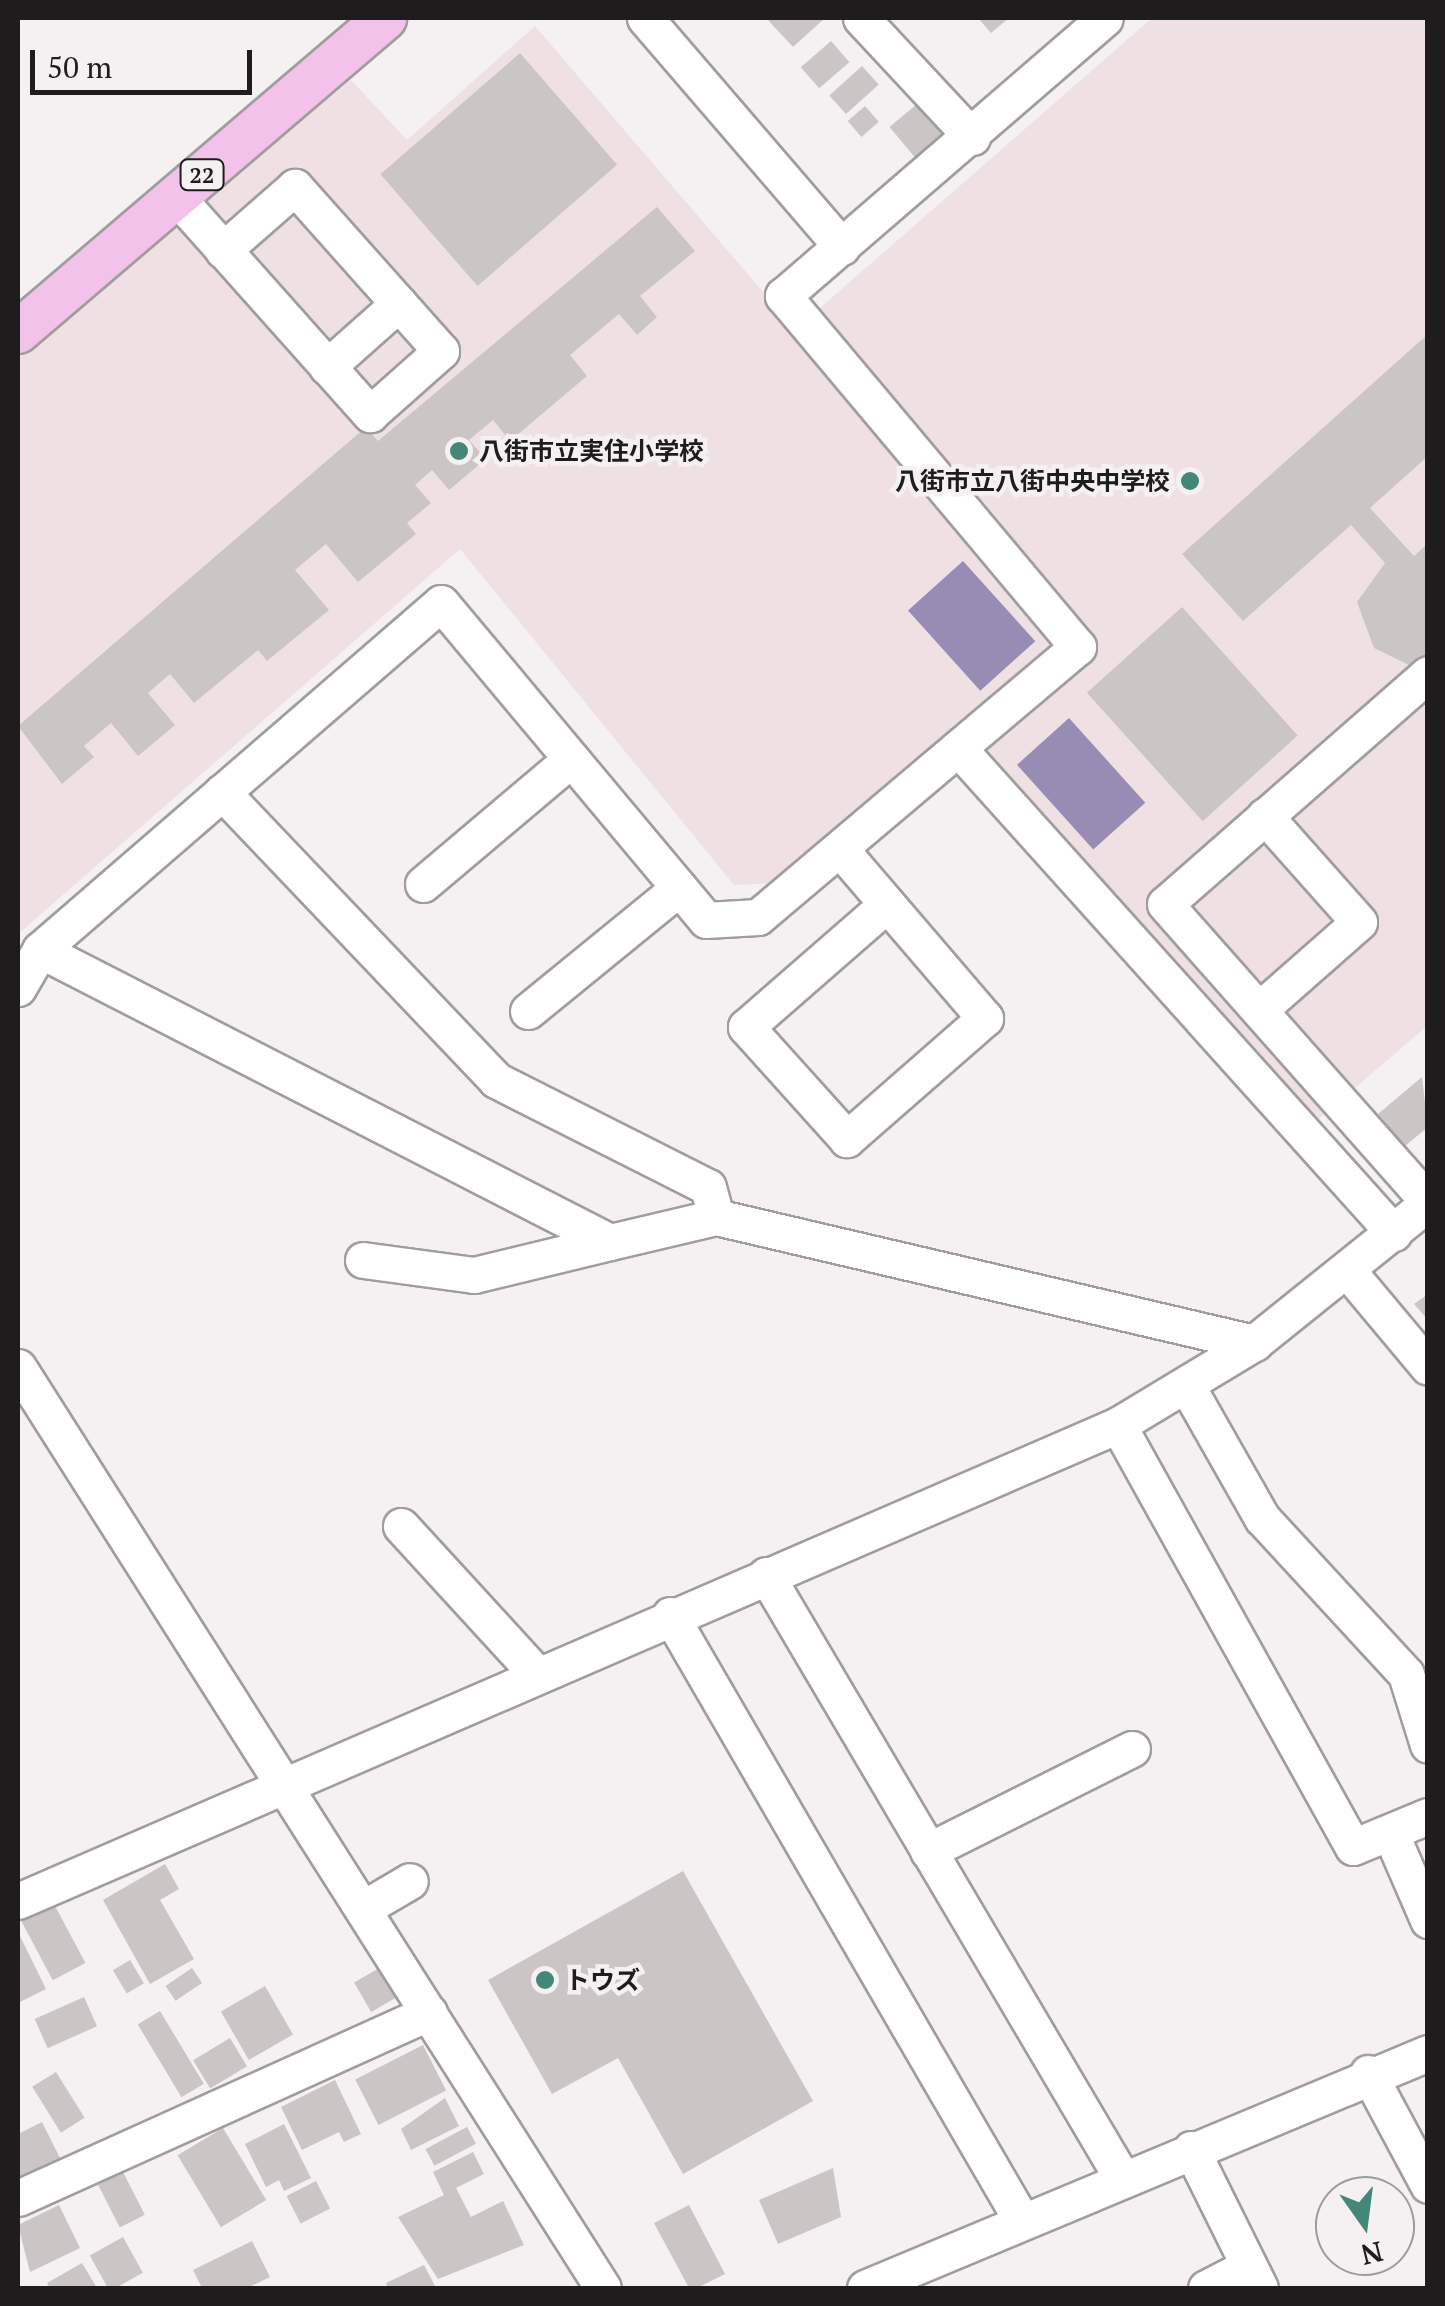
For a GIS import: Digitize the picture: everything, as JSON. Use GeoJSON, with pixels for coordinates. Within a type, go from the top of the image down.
{"type":"FeatureCollection","features":[{"type":"Feature","properties":{"kind":"main road","name":"22"},"geometry":{"type":"LineString","coordinates":[[21,318],[176,197],[383,18]]}},
{"type":"Feature","properties":{"kind":"street"},"geometry":{"type":"LineString","coordinates":[[645,18],[842,247]]}},
{"type":"Feature","properties":{"kind":"street"},"geometry":{"type":"LineString","coordinates":[[861,18],[972,136]]}},
{"type":"Feature","properties":{"kind":"street"},"geometry":{"type":"LineString","coordinates":[[18,988],[40,950],[441,604],[706,920],[758,918],[1078,647],[783,296],[972,136],[1090,22]]}},
{"type":"Feature","properties":{"kind":"street"},"geometry":{"type":"LineString","coordinates":[[176,197],[223,250],[370,414],[441,351],[294,187],[223,250]]}},
{"type":"Feature","properties":{"kind":"street"},"geometry":{"type":"LineString","coordinates":[[328,367],[399,303]]}},
{"type":"Feature","properties":{"kind":"street"},"geometry":{"type":"LineString","coordinates":[[18,1902],[283,1779],[550,1674],[670,1615],[1118,1425],[1254,1343],[1394,1233],[1428,1202],[1165,904],[1428,674]]}},
{"type":"Feature","properties":{"kind":"street"},"geometry":{"type":"LineString","coordinates":[[958,748],[1394,1233]]}},
{"type":"Feature","properties":{"kind":"street"},"geometry":{"type":"LineString","coordinates":[[422,884],[571,759]]}},
{"type":"Feature","properties":{"kind":"street"},"geometry":{"type":"LineString","coordinates":[[222,792],[496,1080],[708,1187],[716,1217]]}},
{"type":"Feature","properties":{"kind":"street"},"geometry":{"type":"LineString","coordinates":[[1259,1010],[1359,922],[1265,816]]}},
{"type":"Feature","properties":{"kind":"street"},"geometry":{"type":"LineString","coordinates":[[840,849],[985,1018],[848,1139],[746,1027],[887,904]]}},
{"type":"Feature","properties":{"kind":"street"},"geometry":{"type":"LineString","coordinates":[[528,1010],[679,888]]}},
{"type":"Feature","properties":{"kind":"street"},"geometry":{"type":"LineString","coordinates":[[40,950],[610,1242]]}},
{"type":"Feature","properties":{"kind":"street"},"geometry":{"type":"LineString","coordinates":[[363,1260],[474,1275],[716,1217],[1254,1343]]}},
{"type":"Feature","properties":{"kind":"street"},"geometry":{"type":"LineString","coordinates":[[1347,1270],[1428,1367]]}},
{"type":"Feature","properties":{"kind":"street"},"geometry":{"type":"LineString","coordinates":[[1186,1386],[1262,1518],[1406,1674],[1428,1746]]}},
{"type":"Feature","properties":{"kind":"street"},"geometry":{"type":"LineString","coordinates":[[23,1388],[283,1779],[603,2288]]}},
{"type":"Feature","properties":{"kind":"street"},"geometry":{"type":"LineString","coordinates":[[1118,1425],[1352,1847],[1428,1816]]}},
{"type":"Feature","properties":{"kind":"street"},"geometry":{"type":"LineString","coordinates":[[401,1526],[550,1674]]}},
{"type":"Feature","properties":{"kind":"street"},"geometry":{"type":"LineString","coordinates":[[766,1574],[1122,2178]]}},
{"type":"Feature","properties":{"kind":"street"},"geometry":{"type":"LineString","coordinates":[[670,1615],[1022,2221]]}},
{"type":"Feature","properties":{"kind":"street"},"geometry":{"type":"LineString","coordinates":[[928,1851],[1132,1749]]}},
{"type":"Feature","properties":{"kind":"street"},"geometry":{"type":"LineString","coordinates":[[1390,1832],[1428,1920]]}},
{"type":"Feature","properties":{"kind":"street"},"geometry":{"type":"LineString","coordinates":[[364,1908],[410,1881]]}},
{"type":"Feature","properties":{"kind":"street"},"geometry":{"type":"LineString","coordinates":[[18,2198],[429,2012]]}},
{"type":"Feature","properties":{"kind":"street"},"geometry":{"type":"LineString","coordinates":[[865,2288],[1368,2073],[1428,2053]]}},
{"type":"Feature","properties":{"kind":"street"},"geometry":{"type":"LineString","coordinates":[[1368,2073],[1428,2186]]}},
{"type":"Feature","properties":{"kind":"street"},"geometry":{"type":"LineString","coordinates":[[1191,2149],[1255,2277],[1206,2288]]}},
{"type":"Feature","properties":{"kind":"shaded area","name":"八街市立八街中央中学校"},"geometry":{"type":"Polygon","coordinates":[[[1152,18],[1427,18],[1427,1026],[1315,1122],[975,747],[1093,648],[813,314],[1152,18]]]}},
{"type":"Feature","properties":{"kind":"shaded area","name":"八街市立実住小学校"},"geometry":{"type":"Polygon","coordinates":[[[535,26],[1061,639],[780,883],[734,885],[460,549],[18,934],[18,354],[351,80],[407,140],[535,26]]]}},
{"type":"Feature","properties":{"kind":"shaded area"},"geometry":{"type":"Polygon","coordinates":[[[963,561],[1035,641],[980,691],[908,611],[963,561]]]}},
{"type":"Feature","properties":{"kind":"shaded area"},"geometry":{"type":"Polygon","coordinates":[[[1069,718],[1145,803],[1093,850],[1017,765],[1069,718]]]}},
{"type":"Feature","properties":{"kind":"building"},"geometry":{"type":"Polygon","coordinates":[[[766,18],[825,18],[793,47],[766,18]]]}},
{"type":"Feature","properties":{"kind":"building"},"geometry":{"type":"Polygon","coordinates":[[[978,18],[1009,18],[991,33],[978,18]]]}},
{"type":"Feature","properties":{"kind":"building"},"geometry":{"type":"Polygon","coordinates":[[[831,41],[849,62],[819,88],[801,67],[831,41]]]}},
{"type":"Feature","properties":{"kind":"building"},"geometry":{"type":"Polygon","coordinates":[[[520,53],[617,165],[477,286],[380,174],[520,53]]]}},
{"type":"Feature","properties":{"kind":"building"},"geometry":{"type":"Polygon","coordinates":[[[862,66],[879,85],[846,114],[829,95],[862,66]]]}},
{"type":"Feature","properties":{"kind":"building"},"geometry":{"type":"Polygon","coordinates":[[[924,98],[953,132],[918,161],[890,127],[924,98]]]}},
{"type":"Feature","properties":{"kind":"building"},"geometry":{"type":"Polygon","coordinates":[[[865,106],[879,122],[861,137],[848,121],[865,106]]]}},
{"type":"Feature","properties":{"kind":"building"},"geometry":{"type":"Polygon","coordinates":[[[657,207],[695,251],[640,296],[657,317],[637,335],[619,314],[570,355],[587,376],[510,441],[493,420],[469,440],[486,459],[449,490],[432,470],[415,485],[431,503],[407,523],[416,534],[358,582],[326,544],[295,570],[329,610],[267,661],[258,650],[194,703],[170,674],[148,693],[175,725],[138,756],[111,723],[84,746],[94,757],[62,784],[18,726],[366,427],[378,441],[657,207]]]}},
{"type":"Feature","properties":{"kind":"building"},"geometry":{"type":"Polygon","coordinates":[[[1428,334],[1428,456],[1370,508],[1414,556],[1428,543],[1428,661],[1413,667],[1374,648],[1357,602],[1385,563],[1351,525],[1243,621],[1182,554],[1428,334]]]}},
{"type":"Feature","properties":{"kind":"building"},"geometry":{"type":"Polygon","coordinates":[[[1182,607],[1298,736],[1203,821],[1087,693],[1182,607]]]}},
{"type":"Feature","properties":{"kind":"building"},"geometry":{"type":"Polygon","coordinates":[[[1422,1077],[1428,1127],[1405,1146],[1378,1114],[1422,1077]]]}},
{"type":"Feature","properties":{"kind":"building"},"geometry":{"type":"Polygon","coordinates":[[[1428,1294],[1428,1320],[1414,1304],[1428,1294]]]}},
{"type":"Feature","properties":{"kind":"building"},"geometry":{"type":"Polygon","coordinates":[[[165,1864],[179,1889],[160,1900],[194,1959],[150,1984],[103,1900],[165,1864]]]}},
{"type":"Feature","properties":{"kind":"building"},"geometry":{"type":"Polygon","coordinates":[[[683,1871],[813,2101],[683,2174],[618,2058],[552,2094],[488,1980],[683,1871]]]}},
{"type":"Feature","properties":{"kind":"building"},"geometry":{"type":"Polygon","coordinates":[[[53,1902],[85,1963],[53,1980],[20,1919],[53,1902]]]}},
{"type":"Feature","properties":{"kind":"building"},"geometry":{"type":"Polygon","coordinates":[[[18,1932],[46,1989],[18,2003],[18,1932]]]}},
{"type":"Feature","properties":{"kind":"building"},"geometry":{"type":"Polygon","coordinates":[[[130,1960],[144,1983],[127,1993],[113,1970],[130,1960]]]}},
{"type":"Feature","properties":{"kind":"building"},"geometry":{"type":"Polygon","coordinates":[[[381,1967],[398,1996],[371,2012],[354,1982],[381,1967]]]}},
{"type":"Feature","properties":{"kind":"building"},"geometry":{"type":"Polygon","coordinates":[[[192,1968],[202,1983],[176,2001],[165,1986],[192,1968]]]}},
{"type":"Feature","properties":{"kind":"building"},"geometry":{"type":"Polygon","coordinates":[[[265,1986],[293,2034],[249,2060],[221,2011],[265,1986]]]}},
{"type":"Feature","properties":{"kind":"building"},"geometry":{"type":"Polygon","coordinates":[[[84,1997],[97,2026],[48,2048],[35,2019],[84,1997]]]}},
{"type":"Feature","properties":{"kind":"building"},"geometry":{"type":"Polygon","coordinates":[[[160,2011],[204,2084],[181,2097],[138,2024],[160,2011]]]}},
{"type":"Feature","properties":{"kind":"building"},"geometry":{"type":"Polygon","coordinates":[[[230,2038],[247,2066],[210,2088],[193,2060],[230,2038]]]}},
{"type":"Feature","properties":{"kind":"building"},"geometry":{"type":"Polygon","coordinates":[[[423,2045],[446,2090],[378,2125],[355,2080],[423,2045]]]}},
{"type":"Feature","properties":{"kind":"building"},"geometry":{"type":"Polygon","coordinates":[[[56,2072],[85,2118],[61,2133],[32,2087],[56,2072]]]}},
{"type":"Feature","properties":{"kind":"building"},"geometry":{"type":"Polygon","coordinates":[[[335,2080],[361,2134],[344,2142],[339,2132],[302,2150],[281,2107],[335,2080]]]}},
{"type":"Feature","properties":{"kind":"building"},"geometry":{"type":"Polygon","coordinates":[[[445,2098],[459,2126],[411,2150],[401,2129],[445,2098]]]}},
{"type":"Feature","properties":{"kind":"building"},"geometry":{"type":"Polygon","coordinates":[[[42,2122],[60,2158],[18,2180],[18,2134],[42,2122]]]}},
{"type":"Feature","properties":{"kind":"building"},"geometry":{"type":"Polygon","coordinates":[[[284,2124],[311,2178],[284,2191],[279,2180],[266,2187],[245,2144],[284,2124]]]}},
{"type":"Feature","properties":{"kind":"building"},"geometry":{"type":"Polygon","coordinates":[[[467,2127],[476,2144],[434,2166],[426,2149],[467,2127]]]}},
{"type":"Feature","properties":{"kind":"building"},"geometry":{"type":"Polygon","coordinates":[[[223,2128],[266,2200],[221,2227],[178,2155],[223,2128]]]}},
{"type":"Feature","properties":{"kind":"building"},"geometry":{"type":"Polygon","coordinates":[[[473,2152],[484,2174],[456,2188],[471,2217],[503,2201],[524,2245],[438,2279],[398,2217],[444,2195],[433,2172],[473,2152]]]}},
{"type":"Feature","properties":{"kind":"building"},"geometry":{"type":"Polygon","coordinates":[[[833,2168],[841,2217],[778,2244],[759,2200],[833,2168]]]}},
{"type":"Feature","properties":{"kind":"building"},"geometry":{"type":"Polygon","coordinates":[[[123,2172],[145,2215],[120,2227],[98,2185],[123,2172]]]}},
{"type":"Feature","properties":{"kind":"building"},"geometry":{"type":"Polygon","coordinates":[[[316,2181],[330,2209],[301,2224],[287,2196],[316,2181]]]}},
{"type":"Feature","properties":{"kind":"building"},"geometry":{"type":"Polygon","coordinates":[[[59,2205],[80,2248],[30,2272],[18,2225],[59,2205]]]}},
{"type":"Feature","properties":{"kind":"building"},"geometry":{"type":"Polygon","coordinates":[[[689,2205],[725,2274],[697,2288],[689,2288],[654,2223],[689,2205]]]}},
{"type":"Feature","properties":{"kind":"building"},"geometry":{"type":"Polygon","coordinates":[[[123,2237],[143,2273],[116,2288],[108,2288],[90,2255],[123,2237]]]}},
{"type":"Feature","properties":{"kind":"building"},"geometry":{"type":"Polygon","coordinates":[[[252,2241],[270,2277],[247,2288],[202,2288],[193,2270],[252,2241]]]}},
{"type":"Feature","properties":{"kind":"building"},"geometry":{"type":"Polygon","coordinates":[[[82,2263],[97,2288],[50,2288],[47,2283],[82,2263]]]}},
{"type":"Feature","properties":{"kind":"building"},"geometry":{"type":"Polygon","coordinates":[[[424,2265],[436,2288],[388,2288],[386,2283],[424,2265]]]}},
{"type":"Feature","properties":{"kind":"place","name":"八街市立実住小学校"},"geometry":{"type":"Point","coordinates":[459,451]}},
{"type":"Feature","properties":{"kind":"place","name":"八街市立八街中央中学校"},"geometry":{"type":"Point","coordinates":[1190,481]}},
{"type":"Feature","properties":{"kind":"place","name":"トウズ"},"geometry":{"type":"Point","coordinates":[545,1980]}}]}
